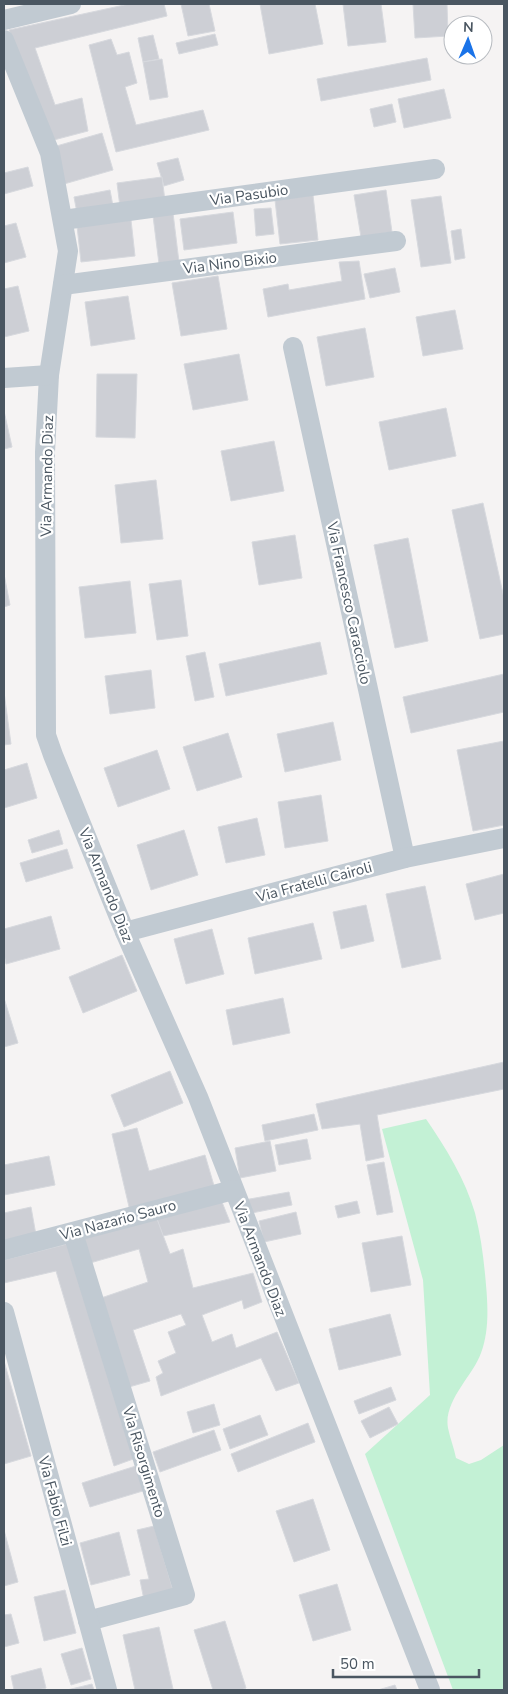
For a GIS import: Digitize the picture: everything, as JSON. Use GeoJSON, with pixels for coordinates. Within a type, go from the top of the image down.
{"type":"FeatureCollection","features":[{"type":"Feature","properties":{"kind":"street"},"geometry":{"type":"LineString","coordinates":[[4,20],[71,4]]}},
{"type":"Feature","properties":{"kind":"street","name":"Via Armando Diaz"},"geometry":{"type":"LineString","coordinates":[[4,40],[50,153],[68,251],[49,375],[46,452],[46,735],[52,755],[125,932],[198,1097],[430,1690]]}},
{"type":"Feature","properties":{"kind":"street","name":"Via Pasubio"},"geometry":{"type":"LineString","coordinates":[[62,220],[435,169]]}},
{"type":"Feature","properties":{"kind":"street","name":"Via Nino Bixio"},"geometry":{"type":"LineString","coordinates":[[63,285],[396,241]]}},
{"type":"Feature","properties":{"kind":"street","name":"Via Francesco Caracciolo"},"geometry":{"type":"LineString","coordinates":[[293,347],[405,858]]}},
{"type":"Feature","properties":{"kind":"street"},"geometry":{"type":"LineString","coordinates":[[4,378],[49,375]]}},
{"type":"Feature","properties":{"kind":"street","name":"Via Fratelli Cairoli"},"geometry":{"type":"LineString","coordinates":[[125,932],[405,858],[504,838]]}},
{"type":"Feature","properties":{"kind":"street","name":"Via Nazario Sauro"},"geometry":{"type":"LineString","coordinates":[[4,1250],[233,1190]]}},
{"type":"Feature","properties":{"kind":"street","name":"Via Risorgimento"},"geometry":{"type":"LineString","coordinates":[[73,1233],[185,1595],[88,1621]]}},
{"type":"Feature","properties":{"kind":"street","name":"Via Fabio Filzi"},"geometry":{"type":"LineString","coordinates":[[4,1312],[107,1690]]}},
{"type":"Feature","properties":{"kind":"green space"},"geometry":{"type":"Polygon","coordinates":[[[426,1119],[448,1153],[466,1188],[475,1213],[482,1249],[487,1302],[484,1345],[477,1362],[454,1398],[448,1418],[448,1428],[456,1458],[469,1464],[481,1460],[504,1445],[504,1690],[453,1690],[365,1454],[430,1395],[423,1280],[382,1129],[426,1119]]]}},
{"type":"Feature","properties":{"kind":"building"},"geometry":{"type":"Polygon","coordinates":[[[129,4],[164,4],[167,16],[35,48],[55,105],[82,98],[88,131],[50,141],[9,30],[129,4]]]}},
{"type":"Feature","properties":{"kind":"building"},"geometry":{"type":"Polygon","coordinates":[[[181,4],[209,4],[215,31],[188,36],[181,4]]]}},
{"type":"Feature","properties":{"kind":"building"},"geometry":{"type":"Polygon","coordinates":[[[260,4],[315,4],[323,44],[269,54],[260,4]]]}},
{"type":"Feature","properties":{"kind":"building"},"geometry":{"type":"Polygon","coordinates":[[[343,4],[381,4],[386,42],[348,46],[343,4]]]}},
{"type":"Feature","properties":{"kind":"building"},"geometry":{"type":"Polygon","coordinates":[[[413,4],[447,4],[447,15],[443,15],[443,36],[415,38],[413,4]]]}},
{"type":"Feature","properties":{"kind":"building"},"geometry":{"type":"Polygon","coordinates":[[[215,34],[218,45],[179,54],[176,43],[215,34]]]}},
{"type":"Feature","properties":{"kind":"building"},"geometry":{"type":"Polygon","coordinates":[[[153,35],[159,59],[143,62],[138,38],[153,35]]]}},
{"type":"Feature","properties":{"kind":"building"},"geometry":{"type":"Polygon","coordinates":[[[111,39],[117,55],[129,52],[137,83],[125,87],[136,125],[203,110],[209,130],[116,152],[89,45],[111,39]]]}},
{"type":"Feature","properties":{"kind":"building"},"geometry":{"type":"Polygon","coordinates":[[[427,58],[431,80],[321,101],[317,79],[427,58]]]}},
{"type":"Feature","properties":{"kind":"building"},"geometry":{"type":"Polygon","coordinates":[[[162,59],[168,97],[150,100],[143,62],[162,59]]]}},
{"type":"Feature","properties":{"kind":"building"},"geometry":{"type":"Polygon","coordinates":[[[444,89],[451,118],[404,128],[398,99],[444,89]]]}},
{"type":"Feature","properties":{"kind":"building"},"geometry":{"type":"Polygon","coordinates":[[[392,104],[396,122],[374,127],[370,109],[392,104]]]}},
{"type":"Feature","properties":{"kind":"building"},"geometry":{"type":"Polygon","coordinates":[[[102,133],[113,170],[64,184],[53,147],[102,133]]]}},
{"type":"Feature","properties":{"kind":"building"},"geometry":{"type":"Polygon","coordinates":[[[178,158],[184,180],[164,186],[157,163],[178,158]]]}},
{"type":"Feature","properties":{"kind":"building"},"geometry":{"type":"Polygon","coordinates":[[[28,167],[33,186],[4,194],[4,173],[28,167]]]}},
{"type":"Feature","properties":{"kind":"building"},"geometry":{"type":"Polygon","coordinates":[[[162,177],[165,201],[120,207],[117,183],[162,177]]]}},
{"type":"Feature","properties":{"kind":"building"},"geometry":{"type":"Polygon","coordinates":[[[110,190],[113,206],[77,213],[74,197],[110,190]]]}},
{"type":"Feature","properties":{"kind":"building"},"geometry":{"type":"Polygon","coordinates":[[[386,190],[392,232],[361,237],[354,195],[386,190]]]}},
{"type":"Feature","properties":{"kind":"building"},"geometry":{"type":"Polygon","coordinates":[[[313,195],[318,240],[280,244],[275,200],[313,195]]]}},
{"type":"Feature","properties":{"kind":"building"},"geometry":{"type":"Polygon","coordinates":[[[441,196],[451,263],[421,267],[411,200],[441,196]]]}},
{"type":"Feature","properties":{"kind":"building"},"geometry":{"type":"Polygon","coordinates":[[[271,208],[274,234],[256,236],[254,209],[271,208]]]}},
{"type":"Feature","properties":{"kind":"building"},"geometry":{"type":"Polygon","coordinates":[[[233,212],[237,243],[184,250],[180,219],[233,212]]]}},
{"type":"Feature","properties":{"kind":"building"},"geometry":{"type":"Polygon","coordinates":[[[173,213],[179,262],[159,264],[153,216],[173,213]]]}},
{"type":"Feature","properties":{"kind":"building"},"geometry":{"type":"Polygon","coordinates":[[[131,220],[135,256],[81,262],[77,226],[131,220]]]}},
{"type":"Feature","properties":{"kind":"building"},"geometry":{"type":"Polygon","coordinates":[[[16,223],[26,257],[4,263],[4,226],[16,223]]]}},
{"type":"Feature","properties":{"kind":"building"},"geometry":{"type":"Polygon","coordinates":[[[461,229],[465,258],[455,260],[451,231],[461,229]]]}},
{"type":"Feature","properties":{"kind":"building"},"geometry":{"type":"Polygon","coordinates":[[[359,261],[365,299],[268,317],[263,289],[288,284],[289,290],[342,281],[339,262],[359,261]]]}},
{"type":"Feature","properties":{"kind":"building"},"geometry":{"type":"Polygon","coordinates":[[[395,268],[400,292],[370,298],[364,274],[395,268]]]}},
{"type":"Feature","properties":{"kind":"building"},"geometry":{"type":"Polygon","coordinates":[[[218,276],[227,329],[181,336],[172,283],[218,276]]]}},
{"type":"Feature","properties":{"kind":"building"},"geometry":{"type":"Polygon","coordinates":[[[18,286],[29,331],[4,337],[4,289],[18,286]]]}},
{"type":"Feature","properties":{"kind":"building"},"geometry":{"type":"Polygon","coordinates":[[[128,296],[135,339],[91,346],[85,302],[128,296]]]}},
{"type":"Feature","properties":{"kind":"building"},"geometry":{"type":"Polygon","coordinates":[[[455,310],[463,349],[423,356],[416,317],[455,310]]]}},
{"type":"Feature","properties":{"kind":"building"},"geometry":{"type":"Polygon","coordinates":[[[365,328],[374,377],[326,386],[317,337],[365,328]]]}},
{"type":"Feature","properties":{"kind":"building"},"geometry":{"type":"Polygon","coordinates":[[[239,354],[248,400],[193,410],[184,364],[239,354]]]}},
{"type":"Feature","properties":{"kind":"building"},"geometry":{"type":"Polygon","coordinates":[[[97,374],[137,374],[135,438],[96,437],[97,374]]]}},
{"type":"Feature","properties":{"kind":"building"},"geometry":{"type":"Polygon","coordinates":[[[446,408],[456,456],[389,470],[379,422],[446,408]]]}},
{"type":"Feature","properties":{"kind":"building"},"geometry":{"type":"Polygon","coordinates":[[[4,411],[12,447],[4,449],[4,411]]]}},
{"type":"Feature","properties":{"kind":"building"},"geometry":{"type":"Polygon","coordinates":[[[274,441],[284,491],[231,501],[221,451],[274,441]]]}},
{"type":"Feature","properties":{"kind":"building"},"geometry":{"type":"Polygon","coordinates":[[[156,480],[163,539],[121,543],[115,485],[156,480]]]}},
{"type":"Feature","properties":{"kind":"building"},"geometry":{"type":"Polygon","coordinates":[[[483,503],[504,598],[504,634],[480,639],[452,510],[483,503]]]}},
{"type":"Feature","properties":{"kind":"building"},"geometry":{"type":"Polygon","coordinates":[[[295,535],[302,578],[259,585],[252,542],[295,535]]]}},
{"type":"Feature","properties":{"kind":"building"},"geometry":{"type":"Polygon","coordinates":[[[408,538],[428,641],[395,648],[374,545],[408,538]]]}},
{"type":"Feature","properties":{"kind":"building"},"geometry":{"type":"Polygon","coordinates":[[[4,574],[10,605],[4,607],[4,574]]]}},
{"type":"Feature","properties":{"kind":"building"},"geometry":{"type":"Polygon","coordinates":[[[181,580],[188,636],[157,640],[149,584],[181,580]]]}},
{"type":"Feature","properties":{"kind":"building"},"geometry":{"type":"Polygon","coordinates":[[[130,581],[136,633],[85,638],[79,587],[130,581]]]}},
{"type":"Feature","properties":{"kind":"building"},"geometry":{"type":"Polygon","coordinates":[[[320,642],[327,674],[226,696],[219,664],[320,642]]]}},
{"type":"Feature","properties":{"kind":"building"},"geometry":{"type":"Polygon","coordinates":[[[205,652],[214,697],[195,701],[186,656],[205,652]]]}},
{"type":"Feature","properties":{"kind":"building"},"geometry":{"type":"Polygon","coordinates":[[[151,670],[155,708],[110,714],[105,676],[151,670]]]}},
{"type":"Feature","properties":{"kind":"building"},"geometry":{"type":"Polygon","coordinates":[[[504,674],[504,712],[411,733],[403,697],[504,674]]]}},
{"type":"Feature","properties":{"kind":"building"},"geometry":{"type":"Polygon","coordinates":[[[4,692],[11,744],[4,745],[4,692]]]}},
{"type":"Feature","properties":{"kind":"building"},"geometry":{"type":"Polygon","coordinates":[[[333,722],[341,760],[285,772],[277,734],[333,722]]]}},
{"type":"Feature","properties":{"kind":"building"},"geometry":{"type":"Polygon","coordinates":[[[228,733],[242,777],[197,791],[183,747],[228,733]]]}},
{"type":"Feature","properties":{"kind":"building"},"geometry":{"type":"Polygon","coordinates":[[[504,741],[504,825],[473,831],[457,750],[504,741]]]}},
{"type":"Feature","properties":{"kind":"building"},"geometry":{"type":"Polygon","coordinates":[[[157,750],[170,789],[118,807],[104,768],[157,750]]]}},
{"type":"Feature","properties":{"kind":"building"},"geometry":{"type":"Polygon","coordinates":[[[27,763],[37,798],[4,808],[4,770],[27,763]]]}},
{"type":"Feature","properties":{"kind":"building"},"geometry":{"type":"Polygon","coordinates":[[[321,795],[328,841],[285,848],[278,802],[321,795]]]}},
{"type":"Feature","properties":{"kind":"building"},"geometry":{"type":"Polygon","coordinates":[[[257,818],[265,855],[226,863],[218,827],[257,818]]]}},
{"type":"Feature","properties":{"kind":"building"},"geometry":{"type":"Polygon","coordinates":[[[59,830],[63,844],[32,853],[28,840],[59,830]]]}},
{"type":"Feature","properties":{"kind":"building"},"geometry":{"type":"Polygon","coordinates":[[[184,830],[198,875],[151,890],[137,845],[184,830]]]}},
{"type":"Feature","properties":{"kind":"building"},"geometry":{"type":"Polygon","coordinates":[[[67,849],[73,868],[26,882],[20,863],[67,849]]]}},
{"type":"Feature","properties":{"kind":"building"},"geometry":{"type":"Polygon","coordinates":[[[504,874],[504,913],[475,920],[466,884],[504,874]]]}},
{"type":"Feature","properties":{"kind":"building"},"geometry":{"type":"Polygon","coordinates":[[[425,886],[441,959],[402,968],[386,894],[425,886]]]}},
{"type":"Feature","properties":{"kind":"building"},"geometry":{"type":"Polygon","coordinates":[[[366,905],[374,941],[341,949],[333,912],[366,905]]]}},
{"type":"Feature","properties":{"kind":"building"},"geometry":{"type":"Polygon","coordinates":[[[51,916],[60,949],[6,964],[4,929],[51,916]]]}},
{"type":"Feature","properties":{"kind":"building"},"geometry":{"type":"Polygon","coordinates":[[[313,923],[322,959],[255,974],[248,938],[313,923]]]}},
{"type":"Feature","properties":{"kind":"building"},"geometry":{"type":"Polygon","coordinates":[[[212,929],[224,974],[186,984],[174,939],[212,929]]]}},
{"type":"Feature","properties":{"kind":"building"},"geometry":{"type":"Polygon","coordinates":[[[122,955],[137,991],[83,1013],[69,977],[122,955]]]}},
{"type":"Feature","properties":{"kind":"building"},"geometry":{"type":"Polygon","coordinates":[[[4,998],[18,1043],[4,1047],[4,998]]]}},
{"type":"Feature","properties":{"kind":"building"},"geometry":{"type":"Polygon","coordinates":[[[283,998],[290,1033],[233,1045],[226,1010],[283,998]]]}},
{"type":"Feature","properties":{"kind":"building"},"geometry":{"type":"Polygon","coordinates":[[[504,1062],[504,1089],[377,1115],[384,1157],[366,1161],[360,1124],[322,1129],[316,1104],[504,1062]]]}},
{"type":"Feature","properties":{"kind":"building"},"geometry":{"type":"Polygon","coordinates":[[[170,1071],[183,1103],[124,1127],[111,1095],[170,1071]]]}},
{"type":"Feature","properties":{"kind":"building"},"geometry":{"type":"Polygon","coordinates":[[[314,1114],[318,1130],[265,1141],[262,1125],[314,1114]]]}},
{"type":"Feature","properties":{"kind":"building"},"geometry":{"type":"Polygon","coordinates":[[[137,1128],[149,1171],[205,1155],[215,1189],[130,1211],[112,1134],[137,1128]]]}},
{"type":"Feature","properties":{"kind":"building"},"geometry":{"type":"Polygon","coordinates":[[[307,1139],[311,1159],[279,1165],[275,1145],[307,1139]]]}},
{"type":"Feature","properties":{"kind":"building"},"geometry":{"type":"Polygon","coordinates":[[[270,1141],[276,1171],[240,1178],[235,1148],[270,1141]]]}},
{"type":"Feature","properties":{"kind":"building"},"geometry":{"type":"Polygon","coordinates":[[[49,1156],[55,1185],[4,1195],[4,1165],[49,1156]]]}},
{"type":"Feature","properties":{"kind":"building"},"geometry":{"type":"Polygon","coordinates":[[[384,1162],[393,1212],[377,1215],[367,1165],[384,1162]]]}},
{"type":"Feature","properties":{"kind":"building"},"geometry":{"type":"Polygon","coordinates":[[[289,1192],[292,1205],[247,1214],[244,1200],[289,1192]]]}},
{"type":"Feature","properties":{"kind":"building"},"geometry":{"type":"Polygon","coordinates":[[[357,1201],[360,1213],[338,1218],[335,1206],[357,1201]]]}},
{"type":"Feature","properties":{"kind":"building"},"geometry":{"type":"Polygon","coordinates":[[[222,1202],[230,1222],[163,1236],[157,1219],[222,1202]]]}},
{"type":"Feature","properties":{"kind":"building"},"geometry":{"type":"Polygon","coordinates":[[[31,1207],[36,1235],[4,1241],[4,1213],[31,1207]]]}},
{"type":"Feature","properties":{"kind":"building"},"geometry":{"type":"Polygon","coordinates":[[[296,1212],[301,1234],[264,1242],[259,1221],[296,1212]]]}},
{"type":"Feature","properties":{"kind":"building"},"geometry":{"type":"Polygon","coordinates":[[[157,1219],[170,1254],[183,1249],[193,1288],[253,1273],[262,1302],[244,1309],[242,1300],[202,1315],[212,1342],[232,1334],[236,1348],[277,1332],[299,1383],[276,1391],[261,1358],[161,1396],[156,1377],[163,1373],[158,1361],[176,1353],[168,1332],[186,1325],[181,1314],[133,1330],[150,1381],[129,1387],[101,1298],[148,1282],[139,1249],[90,1263],[81,1239],[157,1219]]]}},
{"type":"Feature","properties":{"kind":"building"},"geometry":{"type":"Polygon","coordinates":[[[402,1236],[411,1285],[371,1292],[362,1243],[402,1236]]]}},
{"type":"Feature","properties":{"kind":"building"},"geometry":{"type":"Polygon","coordinates":[[[71,1243],[136,1458],[114,1466],[56,1271],[4,1283],[4,1260],[71,1243]]]}},
{"type":"Feature","properties":{"kind":"building"},"geometry":{"type":"Polygon","coordinates":[[[390,1314],[401,1355],[339,1370],[329,1329],[390,1314]]]}},
{"type":"Feature","properties":{"kind":"building"},"geometry":{"type":"Polygon","coordinates":[[[4,1361],[31,1456],[4,1464],[4,1361]]]}},
{"type":"Feature","properties":{"kind":"building"},"geometry":{"type":"Polygon","coordinates":[[[391,1387],[396,1400],[359,1414],[354,1401],[391,1387]]]}},
{"type":"Feature","properties":{"kind":"building"},"geometry":{"type":"Polygon","coordinates":[[[214,1404],[220,1425],[193,1433],[187,1412],[214,1404]]]}},
{"type":"Feature","properties":{"kind":"building"},"geometry":{"type":"Polygon","coordinates":[[[389,1407],[398,1424],[370,1438],[361,1421],[389,1407]]]}},
{"type":"Feature","properties":{"kind":"building"},"geometry":{"type":"Polygon","coordinates":[[[260,1415],[268,1435],[230,1449],[223,1429],[260,1415]]]}},
{"type":"Feature","properties":{"kind":"building"},"geometry":{"type":"Polygon","coordinates":[[[308,1423],[315,1442],[238,1472],[231,1454],[308,1423]]]}},
{"type":"Feature","properties":{"kind":"building"},"geometry":{"type":"Polygon","coordinates":[[[214,1430],[221,1450],[160,1472],[153,1452],[214,1430]]]}},
{"type":"Feature","properties":{"kind":"building"},"geometry":{"type":"Polygon","coordinates":[[[139,1465],[146,1490],[90,1507],[82,1483],[139,1465]]]}},
{"type":"Feature","properties":{"kind":"building"},"geometry":{"type":"Polygon","coordinates":[[[313,1499],[330,1550],[294,1562],[276,1511],[313,1499]]]}},
{"type":"Feature","properties":{"kind":"building"},"geometry":{"type":"Polygon","coordinates":[[[154,1526],[173,1590],[144,1600],[140,1580],[149,1579],[137,1530],[154,1526]]]}},
{"type":"Feature","properties":{"kind":"building"},"geometry":{"type":"Polygon","coordinates":[[[4,1530],[18,1582],[4,1586],[4,1530]]]}},
{"type":"Feature","properties":{"kind":"building"},"geometry":{"type":"Polygon","coordinates":[[[119,1532],[130,1575],[91,1585],[80,1543],[119,1532]]]}},
{"type":"Feature","properties":{"kind":"building"},"geometry":{"type":"Polygon","coordinates":[[[337,1584],[351,1630],[313,1641],[299,1595],[337,1584]]]}},
{"type":"Feature","properties":{"kind":"building"},"geometry":{"type":"Polygon","coordinates":[[[65,1590],[76,1633],[44,1641],[34,1597],[65,1590]]]}},
{"type":"Feature","properties":{"kind":"building"},"geometry":{"type":"Polygon","coordinates":[[[11,1614],[19,1643],[4,1647],[4,1615],[11,1614]]]}},
{"type":"Feature","properties":{"kind":"building"},"geometry":{"type":"Polygon","coordinates":[[[225,1621],[246,1688],[241,1690],[213,1690],[194,1630],[225,1621]]]}},
{"type":"Feature","properties":{"kind":"building"},"geometry":{"type":"Polygon","coordinates":[[[159,1627],[173,1689],[135,1690],[123,1635],[159,1627]]]}},
{"type":"Feature","properties":{"kind":"building"},"geometry":{"type":"Polygon","coordinates":[[[82,1648],[91,1679],[71,1685],[61,1654],[82,1648]]]}},
{"type":"Feature","properties":{"kind":"building"},"geometry":{"type":"Polygon","coordinates":[[[41,1668],[46,1688],[14,1690],[11,1676],[41,1668]]]}},
{"type":"Feature","properties":{"kind":"building"},"geometry":{"type":"Polygon","coordinates":[[[92,1684],[94,1690],[67,1690],[92,1684]]]}},
{"type":"Feature","properties":{"kind":"building"},"geometry":{"type":"Polygon","coordinates":[[[395,1685],[397,1690],[378,1690],[395,1685]]]}}]}
